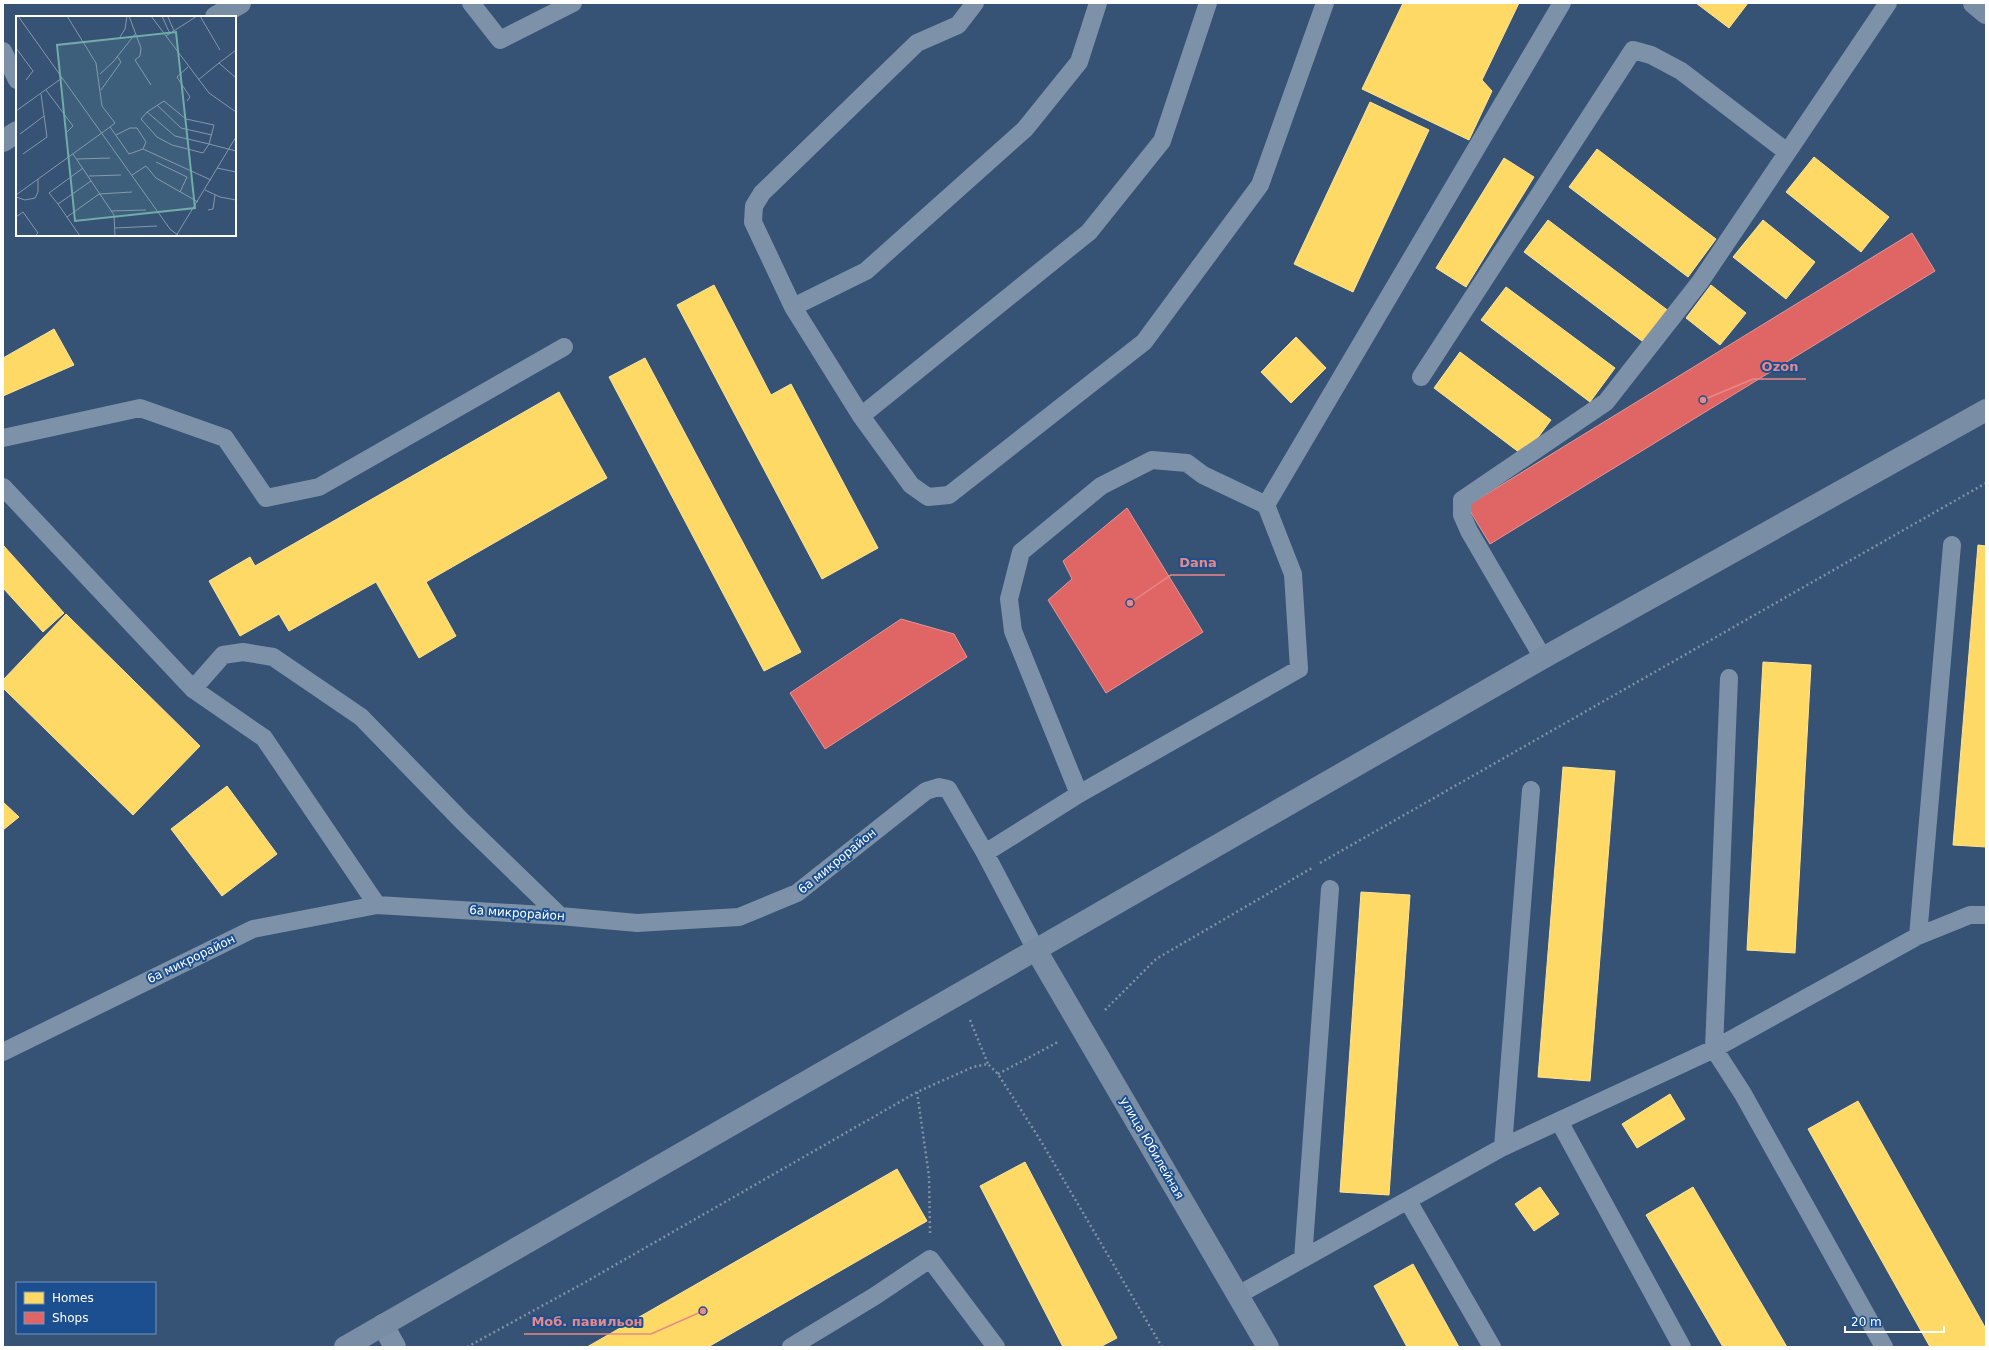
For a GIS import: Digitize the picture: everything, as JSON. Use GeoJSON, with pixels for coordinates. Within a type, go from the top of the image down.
{"type":"FeatureCollection","features":[{"type":"Feature","properties":{"kind":"street"},"geometry":{"type":"LineString","coordinates":[[218,16],[240,3]]}},
{"type":"Feature","properties":{"kind":"street"},"geometry":{"type":"LineString","coordinates":[[1974,3],[1986,13]]}},
{"type":"Feature","properties":{"kind":"street"},"geometry":{"type":"LineString","coordinates":[[3,140],[16,133]]}},
{"type":"Feature","properties":{"kind":"street"},"geometry":{"type":"LineString","coordinates":[[345,1347],[1543,658],[1986,410]]}},
{"type":"Feature","properties":{"kind":"street","name":"улица Юбилейная"},"geometry":{"type":"LineString","coordinates":[[1036,950],[1268,1347]]}},
{"type":"Feature","properties":{"kind":"street"},"geometry":{"type":"LineString","coordinates":[[383,1325],[395,1347]]}},
{"type":"Feature","properties":{"kind":"lane"},"geometry":{"type":"LineString","coordinates":[[471,3],[500,40],[573,3]]}},
{"type":"Feature","properties":{"kind":"lane"},"geometry":{"type":"LineString","coordinates":[[975,3],[958,25],[916,43],[762,193],[754,206],[753,222],[794,307],[861,416],[911,486],[928,497],[950,495],[1144,342],[1260,185],[1325,3]]}},
{"type":"Feature","properties":{"kind":"lane"},"geometry":{"type":"LineString","coordinates":[[794,307],[866,272],[1025,129],[1079,62],[1098,3]]}},
{"type":"Feature","properties":{"kind":"lane"},"geometry":{"type":"LineString","coordinates":[[861,416],[1089,232],[1162,140],[1208,3]]}},
{"type":"Feature","properties":{"kind":"lane"},"geometry":{"type":"LineString","coordinates":[[1266,505],[1562,3]]}},
{"type":"Feature","properties":{"kind":"lane"},"geometry":{"type":"LineString","coordinates":[[1543,658],[1469,531],[1462,514],[1462,500],[1606,402],[1700,282],[1888,3]]}},
{"type":"Feature","properties":{"kind":"lane"},"geometry":{"type":"LineString","coordinates":[[1421,377],[1633,50],[1652,55],[1681,71],[1787,152]]}},
{"type":"Feature","properties":{"kind":"lane"},"geometry":{"type":"LineString","coordinates":[[3,52],[11,77]]}},
{"type":"Feature","properties":{"kind":"lane"},"geometry":{"type":"LineString","coordinates":[[3,438],[140,408],[225,438],[266,498],[319,486],[564,347]]}},
{"type":"Feature","properties":{"kind":"lane"},"geometry":{"type":"LineString","coordinates":[[985,853],[1080,794],[1299,669],[1293,574],[1266,505],[1203,475],[1187,463],[1152,460],[1101,486],[1021,552],[1009,599],[1014,631],[1038,694],[1080,794]]}},
{"type":"Feature","properties":{"kind":"lane"},"geometry":{"type":"LineString","coordinates":[[3,487],[193,689],[264,738],[377,905]]}},
{"type":"Feature","properties":{"kind":"lane"},"geometry":{"type":"LineString","coordinates":[[1918,936],[1952,545]]}},
{"type":"Feature","properties":{"kind":"lane"},"geometry":{"type":"LineString","coordinates":[[193,689],[224,655],[243,652],[273,657],[361,717],[463,822],[560,916]]}},
{"type":"Feature","properties":{"kind":"lane"},"geometry":{"type":"LineString","coordinates":[[1729,678],[1714,1048],[1743,1094],[1884,1347]]}},
{"type":"Feature","properties":{"kind":"lane","name":"6а микрорайон"},"geometry":{"type":"LineString","coordinates":[[3,1052],[253,928],[377,905],[637,922],[739,917],[797,893],[926,791],[939,787],[948,789],[985,853],[1036,950]]}},
{"type":"Feature","properties":{"kind":"lane"},"geometry":{"type":"LineString","coordinates":[[1503,1147],[1531,790]]}},
{"type":"Feature","properties":{"kind":"lane"},"geometry":{"type":"LineString","coordinates":[[1303,1259],[1330,889]]}},
{"type":"Feature","properties":{"kind":"lane"},"geometry":{"type":"LineString","coordinates":[[1238,1295],[1503,1147],[1714,1048],[1918,936],[1970,915],[1986,915]]}},
{"type":"Feature","properties":{"kind":"lane"},"geometry":{"type":"LineString","coordinates":[[1559,1121],[1682,1347]]}},
{"type":"Feature","properties":{"kind":"lane"},"geometry":{"type":"LineString","coordinates":[[1408,1201],[1492,1347]]}},
{"type":"Feature","properties":{"kind":"lane"},"geometry":{"type":"LineString","coordinates":[[791,1347],[930,1260],[996,1347]]}},
{"type":"Feature","properties":{"kind":"path"},"geometry":{"type":"LineString","coordinates":[[998,1074],[1082,1029],[1109,1007],[1156,959],[1200,932],[1986,483]]}},
{"type":"Feature","properties":{"kind":"path"},"geometry":{"type":"LineString","coordinates":[[959,993],[988,1064],[998,1074],[1039,1138],[1162,1347]]}},
{"type":"Feature","properties":{"kind":"path"},"geometry":{"type":"LineString","coordinates":[[467,1347],[589,1280],[917,1092],[973,1067],[988,1064]]}},
{"type":"Feature","properties":{"kind":"path"},"geometry":{"type":"LineString","coordinates":[[917,1092],[929,1176],[930,1260]]}},
{"type":"Feature","properties":{"kind":"building: Homes"},"geometry":{"type":"Polygon","coordinates":[[[1403,3],[1519,3],[1482,80],[1492,91],[1469,140],[1362,89],[1403,3]]]}},
{"type":"Feature","properties":{"kind":"building: Homes"},"geometry":{"type":"Polygon","coordinates":[[[1696,3],[1748,3],[1729,28],[1696,3]]]}},
{"type":"Feature","properties":{"kind":"building: Homes"},"geometry":{"type":"Polygon","coordinates":[[[1370,102],[1429,130],[1353,292],[1294,264],[1370,102]]]}},
{"type":"Feature","properties":{"kind":"building: Homes"},"geometry":{"type":"Polygon","coordinates":[[[1597,149],[1716,239],[1688,277],[1569,187],[1597,149]]]}},
{"type":"Feature","properties":{"kind":"building: Homes"},"geometry":{"type":"Polygon","coordinates":[[[1814,157],[1889,217],[1861,252],[1786,192],[1814,157]]]}},
{"type":"Feature","properties":{"kind":"building: Homes"},"geometry":{"type":"Polygon","coordinates":[[[1504,158],[1534,177],[1466,287],[1436,268],[1504,158]]]}},
{"type":"Feature","properties":{"kind":"building: Homes"},"geometry":{"type":"Polygon","coordinates":[[[1548,220],[1670,312],[1646,344],[1524,252],[1548,220]]]}},
{"type":"Feature","properties":{"kind":"building: Homes"},"geometry":{"type":"Polygon","coordinates":[[[1763,220],[1815,262],[1786,299],[1733,257],[1763,220]]]}},
{"type":"Feature","properties":{"kind":"building: Homes"},"geometry":{"type":"Polygon","coordinates":[[[714,285],[771,395],[791,384],[878,548],[822,579],[677,305],[714,285]]]}},
{"type":"Feature","properties":{"kind":"building: Homes"},"geometry":{"type":"Polygon","coordinates":[[[1711,285],[1746,313],[1720,345],[1686,318],[1711,285]]]}},
{"type":"Feature","properties":{"kind":"building: Homes"},"geometry":{"type":"Polygon","coordinates":[[[1506,287],[1615,368],[1590,402],[1481,320],[1506,287]]]}},
{"type":"Feature","properties":{"kind":"building: Homes"},"geometry":{"type":"Polygon","coordinates":[[[54,329],[74,365],[3,396],[3,358],[54,329]]]}},
{"type":"Feature","properties":{"kind":"building: Homes"},"geometry":{"type":"Polygon","coordinates":[[[1296,337],[1326,368],[1291,403],[1261,372],[1296,337]]]}},
{"type":"Feature","properties":{"kind":"building: Homes"},"geometry":{"type":"Polygon","coordinates":[[[1460,352],[1551,420],[1524,456],[1434,388],[1460,352]]]}},
{"type":"Feature","properties":{"kind":"building: Homes"},"geometry":{"type":"Polygon","coordinates":[[[645,358],[801,652],[764,671],[609,377],[645,358]]]}},
{"type":"Feature","properties":{"kind":"building: Homes"},"geometry":{"type":"Polygon","coordinates":[[[559,392],[607,478],[426,582],[456,636],[419,658],[376,582],[289,631],[279,614],[240,636],[209,581],[250,557],[255,566],[559,392]]]}},
{"type":"Feature","properties":{"kind":"building: Homes"},"geometry":{"type":"Polygon","coordinates":[[[3,545],[64,613],[43,632],[3,588],[3,545]]]}},
{"type":"Feature","properties":{"kind":"building: Homes"},"geometry":{"type":"Polygon","coordinates":[[[1978,545],[1986,546],[1986,847],[1953,845],[1978,545]]]}},
{"type":"Feature","properties":{"kind":"building: Homes"},"geometry":{"type":"Polygon","coordinates":[[[66,614],[200,746],[133,815],[3,688],[3,680],[66,614]]]}},
{"type":"Feature","properties":{"kind":"building: Homes"},"geometry":{"type":"Polygon","coordinates":[[[1763,662],[1811,665],[1795,953],[1747,950],[1763,662]]]}},
{"type":"Feature","properties":{"kind":"building: Homes"},"geometry":{"type":"Polygon","coordinates":[[[1563,767],[1615,771],[1590,1081],[1538,1077],[1563,767]]]}},
{"type":"Feature","properties":{"kind":"building: Homes"},"geometry":{"type":"Polygon","coordinates":[[[227,786],[277,854],[222,896],[171,829],[227,786]]]}},
{"type":"Feature","properties":{"kind":"building: Homes"},"geometry":{"type":"Polygon","coordinates":[[[3,802],[19,817],[3,830],[3,802]]]}},
{"type":"Feature","properties":{"kind":"building: Homes"},"geometry":{"type":"Polygon","coordinates":[[[1361,892],[1410,895],[1389,1195],[1340,1192],[1361,892]]]}},
{"type":"Feature","properties":{"kind":"building: Homes"},"geometry":{"type":"Polygon","coordinates":[[[1670,1094],[1685,1119],[1637,1148],[1622,1124],[1670,1094]]]}},
{"type":"Feature","properties":{"kind":"building: Homes"},"geometry":{"type":"Polygon","coordinates":[[[1858,1101],[1986,1329],[1986,1347],[1930,1347],[1808,1129],[1858,1101]]]}},
{"type":"Feature","properties":{"kind":"building: Homes"},"geometry":{"type":"Polygon","coordinates":[[[1025,1162],[1117,1338],[1100,1347],[1063,1347],[980,1186],[1025,1162]]]}},
{"type":"Feature","properties":{"kind":"building: Homes"},"geometry":{"type":"Polygon","coordinates":[[[897,1169],[927,1221],[708,1347],[587,1347],[897,1169]]]}},
{"type":"Feature","properties":{"kind":"building: Homes"},"geometry":{"type":"Polygon","coordinates":[[[1540,1187],[1559,1214],[1534,1231],[1515,1204],[1540,1187]]]}},
{"type":"Feature","properties":{"kind":"building: Homes"},"geometry":{"type":"Polygon","coordinates":[[[1693,1187],[1787,1347],[1723,1347],[1646,1215],[1693,1187]]]}},
{"type":"Feature","properties":{"kind":"building: Homes"},"geometry":{"type":"Polygon","coordinates":[[[1413,1264],[1459,1347],[1407,1347],[1374,1286],[1413,1264]]]}},
{"type":"Feature","properties":{"kind":"building: Shops"},"geometry":{"type":"Polygon","coordinates":[[[1912,233],[1935,271],[1490,544],[1467,506],[1912,233]]]}},
{"type":"Feature","properties":{"kind":"building: Shops"},"geometry":{"type":"Polygon","coordinates":[[[1127,508],[1203,632],[1106,693],[1048,600],[1072,579],[1063,561],[1127,508]]]}},
{"type":"Feature","properties":{"kind":"building: Shops"},"geometry":{"type":"Polygon","coordinates":[[[901,619],[954,634],[967,657],[825,749],[790,693],[901,619]]]}},
{"type":"Feature","properties":{"kind":"place","name":"Ozon"},"geometry":{"type":"Point","coordinates":[1703,400]}},
{"type":"Feature","properties":{"kind":"place","name":"Dana"},"geometry":{"type":"Point","coordinates":[1130,603]}},
{"type":"Feature","properties":{"kind":"place","name":"Моб. павильон"},"geometry":{"type":"Point","coordinates":[703,1311]}}]}
